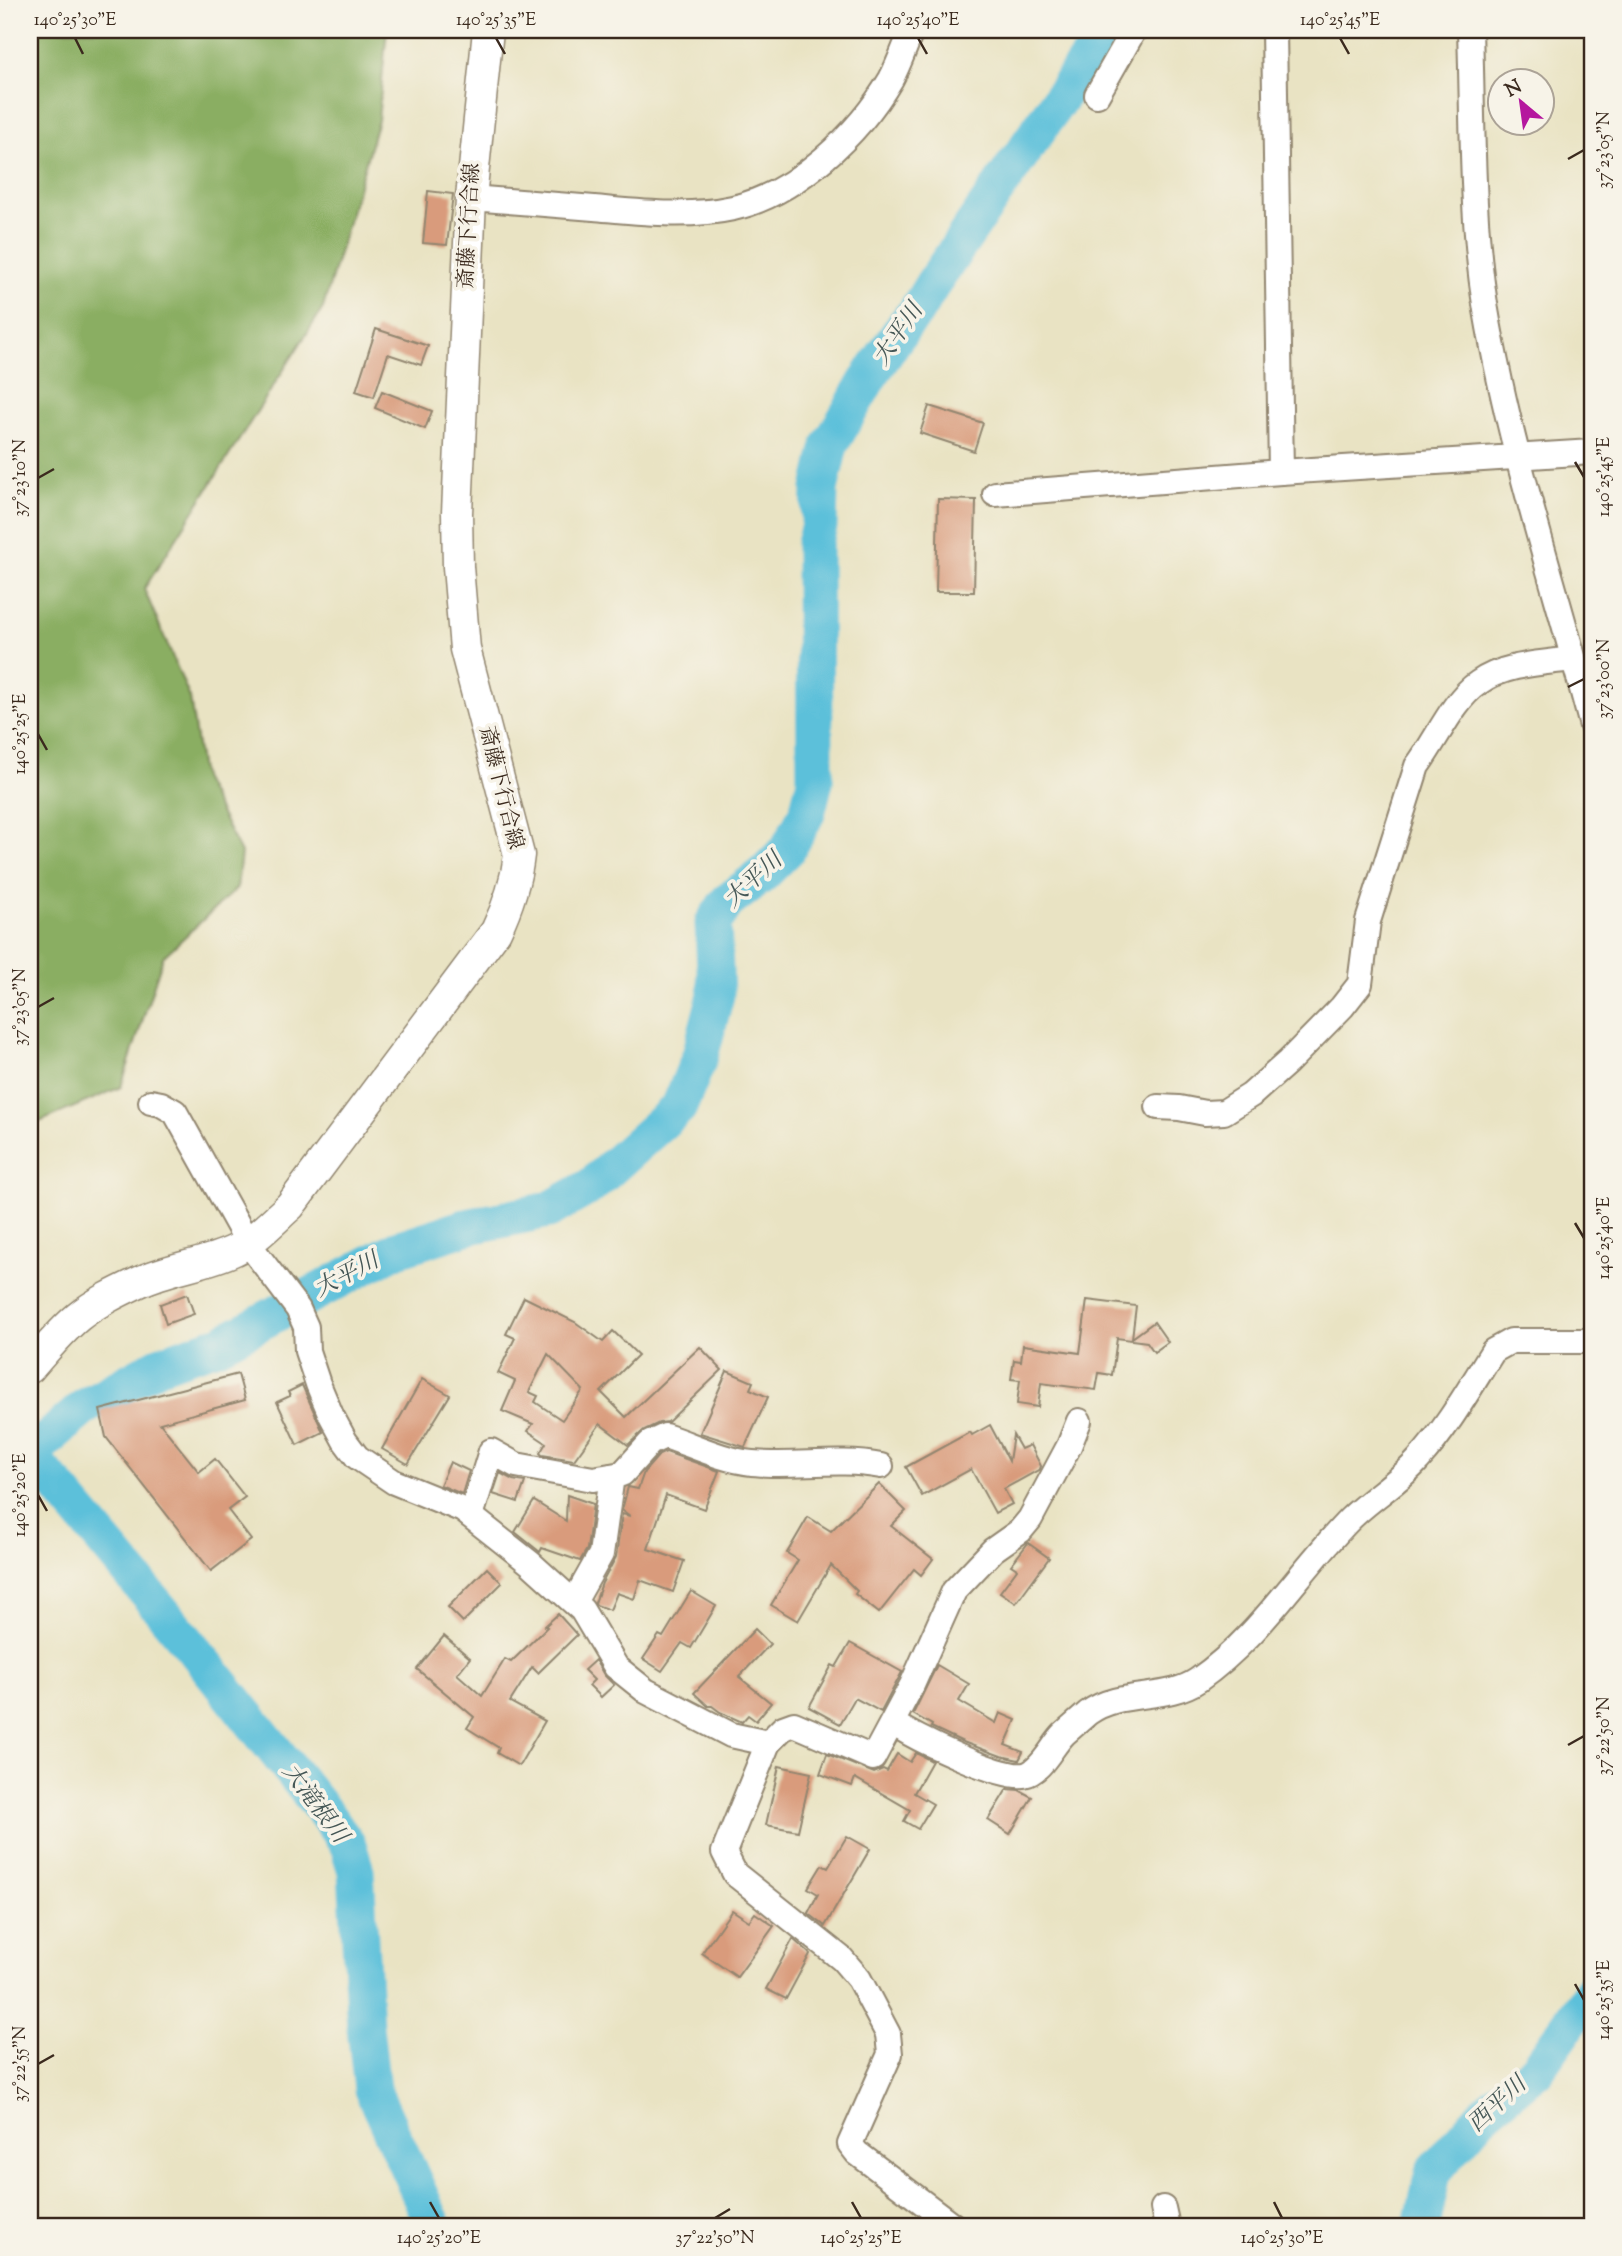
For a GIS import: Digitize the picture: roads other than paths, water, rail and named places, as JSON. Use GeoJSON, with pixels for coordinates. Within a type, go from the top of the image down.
{"type":"FeatureCollection","features":[{"type":"Feature","properties":{"kind":"main road","name":"斎藤下行合線"},"geometry":{"type":"LineString","coordinates":[[30,1368],[79,1316],[141,1281],[168,1270],[211,1260],[248,1243],[289,1206],[303,1191],[496,931],[505,913],[519,855],[465,649],[457,513],[471,198],[488,30]]}},
{"type":"Feature","properties":{"kind":"street"},"geometry":{"type":"LineString","coordinates":[[471,198],[657,214],[733,208],[766,197],[792,183],[824,158],[863,120],[891,79],[912,30]]}},
{"type":"Feature","properties":{"kind":"street"},"geometry":{"type":"LineString","coordinates":[[1097,95],[1134,30]]}},
{"type":"Feature","properties":{"kind":"street"},"geometry":{"type":"LineString","coordinates":[[1274,30],[1281,472]]}},
{"type":"Feature","properties":{"kind":"street"},"geometry":{"type":"LineString","coordinates":[[1470,30],[1476,209],[1486,309],[1520,458],[1592,726]]}},
{"type":"Feature","properties":{"kind":"street"},"geometry":{"type":"LineString","coordinates":[[995,494],[1592,452]]}},
{"type":"Feature","properties":{"kind":"street"},"geometry":{"type":"LineString","coordinates":[[1158,1107],[1205,1114],[1224,1112],[1251,1095],[1335,1015],[1360,984],[1368,920],[1416,766],[1432,746],[1457,705],[1476,684],[1493,675],[1524,666],[1573,659]]}},
{"type":"Feature","properties":{"kind":"street"},"geometry":{"type":"LineString","coordinates":[[151,1102],[162,1104],[175,1112],[248,1243],[299,1309],[306,1327],[307,1351],[318,1384],[345,1441],[357,1457],[394,1482],[446,1501],[471,1516],[530,1563],[582,1610],[616,1667],[646,1691],[731,1735],[768,1743]]}},
{"type":"Feature","properties":{"kind":"street"},"geometry":{"type":"LineString","coordinates":[[893,1723],[908,1734],[964,1758],[1010,1775],[1026,1775],[1037,1767],[1063,1735],[1090,1712],[1107,1703],[1128,1697],[1183,1690],[1228,1658],[1350,1519],[1418,1461],[1493,1351],[1511,1341],[1592,1340]]}},
{"type":"Feature","properties":{"kind":"street"},"geometry":{"type":"LineString","coordinates":[[954,2226],[858,2153],[850,2144],[890,2054],[888,2034],[859,1979],[842,1959],[735,1874],[724,1852],[768,1743],[783,1728],[794,1724],[873,1758],[893,1723],[954,1591],[993,1550],[1020,1531],[1030,1519],[1069,1446],[1079,1421]]}},
{"type":"Feature","properties":{"kind":"street"},"geometry":{"type":"LineString","coordinates":[[471,1516],[491,1451],[516,1465],[593,1479],[622,1474],[650,1443],[665,1436],[733,1460],[751,1463],[858,1462],[881,1466]]}},
{"type":"Feature","properties":{"kind":"street"},"geometry":{"type":"LineString","coordinates":[[574,1602],[601,1554],[612,1476]]}},
{"type":"Feature","properties":{"kind":"waterway","name":"大平川"},"geometry":{"type":"LineString","coordinates":[[30,1454],[87,1405],[159,1365],[222,1343],[397,1249],[466,1227],[549,1210],[591,1186],[679,1107],[700,1056],[716,995],[713,923],[727,902],[762,875],[788,849],[807,813],[815,781],[814,544],[819,526],[820,489],[830,445],[869,377],[1093,50],[1101,30]]}},
{"type":"Feature","properties":{"kind":"waterway","name":"大滝根川"},"geometry":{"type":"LineString","coordinates":[[30,1458],[59,1488],[192,1647],[348,1845],[356,1871],[365,2027],[372,2089],[434,2226]]}},
{"type":"Feature","properties":{"kind":"waterway","name":"西平川"},"geometry":{"type":"LineString","coordinates":[[1422,2226],[1433,2172],[1485,2112],[1537,2069],[1592,1991]]}}]}
